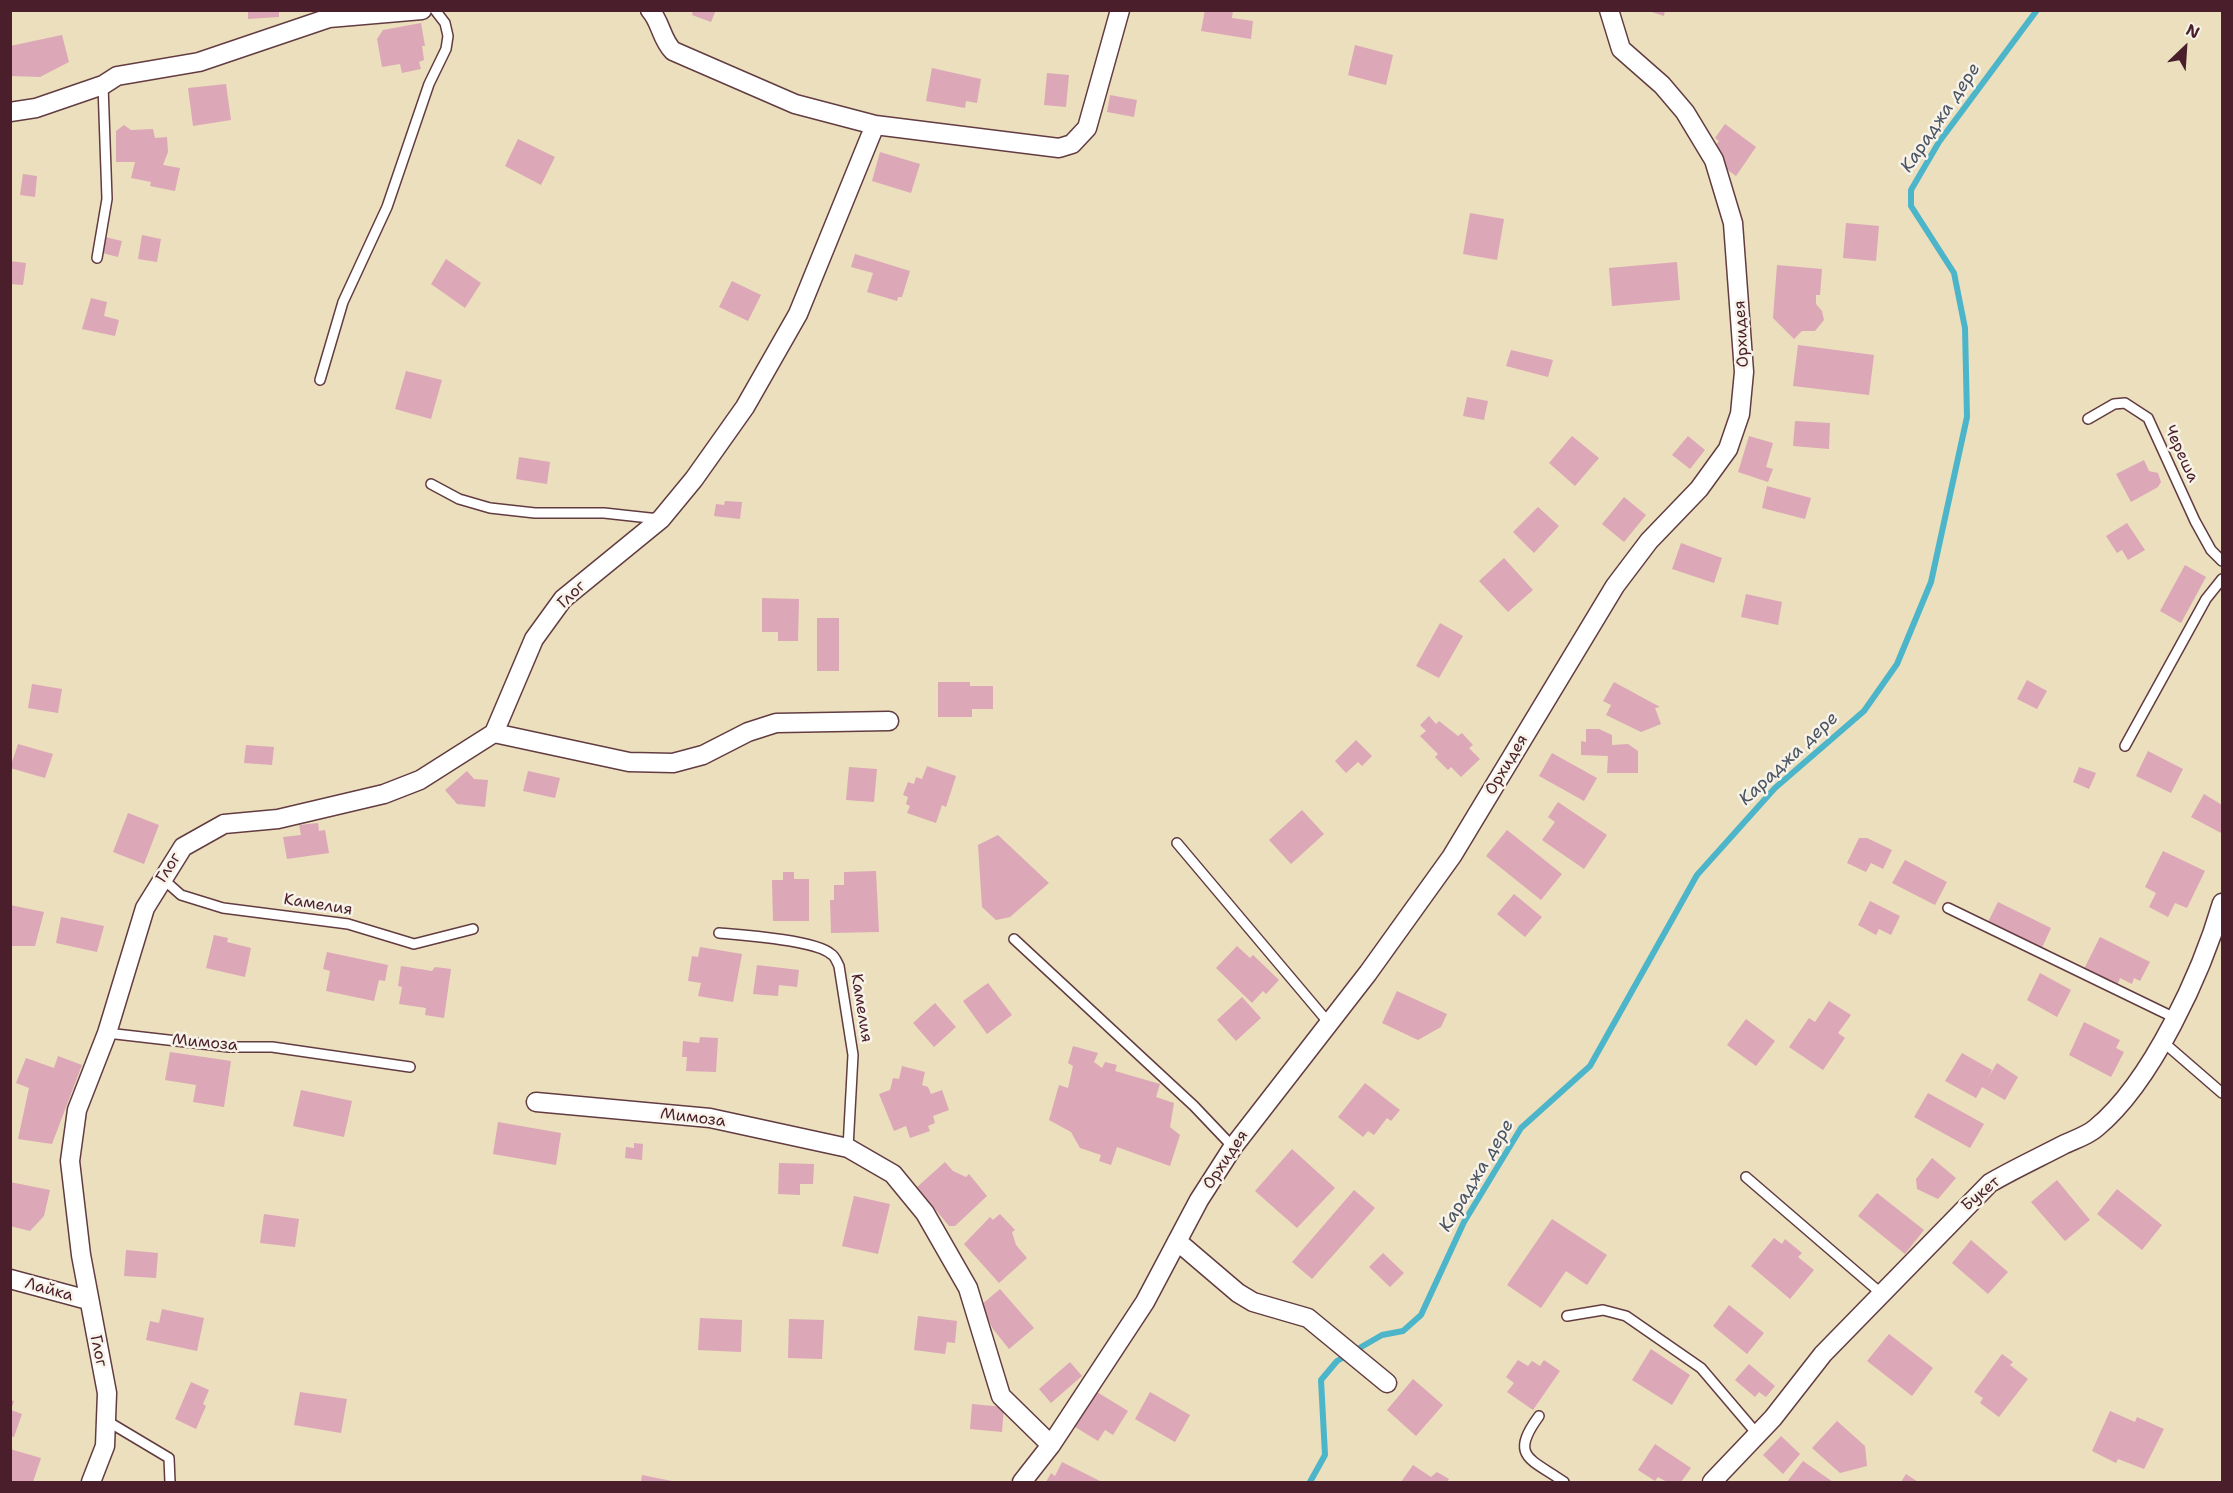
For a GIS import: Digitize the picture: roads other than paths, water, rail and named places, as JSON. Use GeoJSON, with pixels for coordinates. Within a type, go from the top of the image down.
{"type":"FeatureCollection","features":[{"type":"Feature","properties":{"kind":"street"},"geometry":{"type":"LineString","coordinates":[[10,112],[36,108],[103,85],[117,76],[199,62],[329,18],[422,10]]}},
{"type":"Feature","properties":{"kind":"street"},"geometry":{"type":"LineString","coordinates":[[650,10],[665,43],[673,51],[785,100],[874,125],[1059,148],[1072,144],[1080,138],[1093,112],[1108,46],[1120,10]]}},
{"type":"Feature","properties":{"kind":"street"},"geometry":{"type":"LineString","coordinates":[[661,32],[669,10]]}},
{"type":"Feature","properties":{"kind":"street","name":"Орхидея"},"geometry":{"type":"LineString","coordinates":[[1022,1482],[1051,1445],[1145,1302],[1177,1241],[1233,1147],[1368,973],[1452,856],[1615,586],[1649,541],[1699,489],[1728,449],[1740,414],[1744,372],[1733,223],[1714,160],[1685,112],[1662,85],[1621,49],[1609,10]]}},
{"type":"Feature","properties":{"kind":"street","name":"Глог"},"geometry":{"type":"LineString","coordinates":[[91,1482],[105,1446],[107,1393],[88,1300],[70,1161],[77,1110],[106,1033],[144,908],[183,847],[224,824],[278,819],[384,794],[420,780],[494,733],[534,639],[563,599],[661,519],[694,479],[745,407],[798,314],[874,125]]}},
{"type":"Feature","properties":{"kind":"street"},"geometry":{"type":"LineString","coordinates":[[494,733],[629,762],[673,763],[703,755],[748,732],[776,723],[889,721]]}},
{"type":"Feature","properties":{"kind":"street","name":"Букет"},"geometry":{"type":"LineString","coordinates":[[1712,1482],[1758,1435],[1823,1354],[1884,1295],[1956,1216],[1990,1184],[2016,1167],[2095,1130],[2129,1094],[2175,1018],[2213,934],[2223,903]]}},
{"type":"Feature","properties":{"kind":"street","name":"Мимоза"},"geometry":{"type":"LineString","coordinates":[[536,1101],[710,1118],[848,1148],[893,1174],[925,1213],[968,1288],[1001,1396],[1051,1445]]}},
{"type":"Feature","properties":{"kind":"street"},"geometry":{"type":"LineString","coordinates":[[1177,1241],[1238,1293],[1254,1302],[1308,1317],[1387,1383]]}},
{"type":"Feature","properties":{"kind":"street","name":"Лайка"},"geometry":{"type":"LineString","coordinates":[[10,1279],[88,1300]]}},
{"type":"Feature","properties":{"kind":"lane"},"geometry":{"type":"LineString","coordinates":[[320,380],[343,302],[387,207],[429,84],[446,49],[448,36],[445,23],[435,10]]}},
{"type":"Feature","properties":{"kind":"lane"},"geometry":{"type":"LineString","coordinates":[[97,258],[107,199],[103,85]]}},
{"type":"Feature","properties":{"kind":"lane","name":"Череша"},"geometry":{"type":"LineString","coordinates":[[2088,419],[2114,404],[2126,403],[2148,418],[2195,521],[2211,550],[2223,561]]}},
{"type":"Feature","properties":{"kind":"lane"},"geometry":{"type":"LineString","coordinates":[[431,484],[459,499],[490,508],[536,513],[604,513],[661,519]]}},
{"type":"Feature","properties":{"kind":"lane"},"geometry":{"type":"LineString","coordinates":[[2125,746],[2206,599],[2223,579]]}},
{"type":"Feature","properties":{"kind":"lane"},"geometry":{"type":"LineString","coordinates":[[1177,843],[1328,1022]]}},
{"type":"Feature","properties":{"kind":"lane","name":"Камелия"},"geometry":{"type":"LineString","coordinates":[[163,879],[181,895],[223,908],[348,924],[414,944],[473,929]]}},
{"type":"Feature","properties":{"kind":"lane"},"geometry":{"type":"LineString","coordinates":[[1948,908],[2175,1018]]}},
{"type":"Feature","properties":{"kind":"lane","name":"Камелия"},"geometry":{"type":"LineString","coordinates":[[719,933],[762,937],[820,948],[832,954],[839,966],[853,1055],[848,1148]]}},
{"type":"Feature","properties":{"kind":"lane"},"geometry":{"type":"LineString","coordinates":[[1014,939],[1194,1106],[1233,1147]]}},
{"type":"Feature","properties":{"kind":"lane","name":"Мимоза"},"geometry":{"type":"LineString","coordinates":[[106,1033],[229,1047],[272,1047],[410,1067]]}},
{"type":"Feature","properties":{"kind":"lane"},"geometry":{"type":"LineString","coordinates":[[2162,1041],[2223,1093]]}},
{"type":"Feature","properties":{"kind":"lane"},"geometry":{"type":"LineString","coordinates":[[1746,1177],[1884,1295]]}},
{"type":"Feature","properties":{"kind":"lane"},"geometry":{"type":"LineString","coordinates":[[1567,1316],[1602,1310],[1626,1316],[1701,1368],[1758,1435]]}},
{"type":"Feature","properties":{"kind":"lane"},"geometry":{"type":"LineString","coordinates":[[1539,1416],[1524,1438],[1524,1449],[1531,1458],[1564,1482]]}},
{"type":"Feature","properties":{"kind":"lane"},"geometry":{"type":"LineString","coordinates":[[107,1421],[169,1458],[170,1482]]}},
{"type":"Feature","properties":{"kind":"waterway","name":"Караджа дере"},"geometry":{"type":"LineString","coordinates":[[1310,1482],[1325,1455],[1321,1380],[1337,1361],[1382,1335],[1403,1331],[1421,1315],[1464,1222],[1521,1128],[1590,1066],[1697,875],[1775,788],[1864,711],[1897,664],[1931,582],[1967,417],[1965,328],[1954,273],[1911,206],[1911,190],[1939,142],[2037,10]]}}]}
